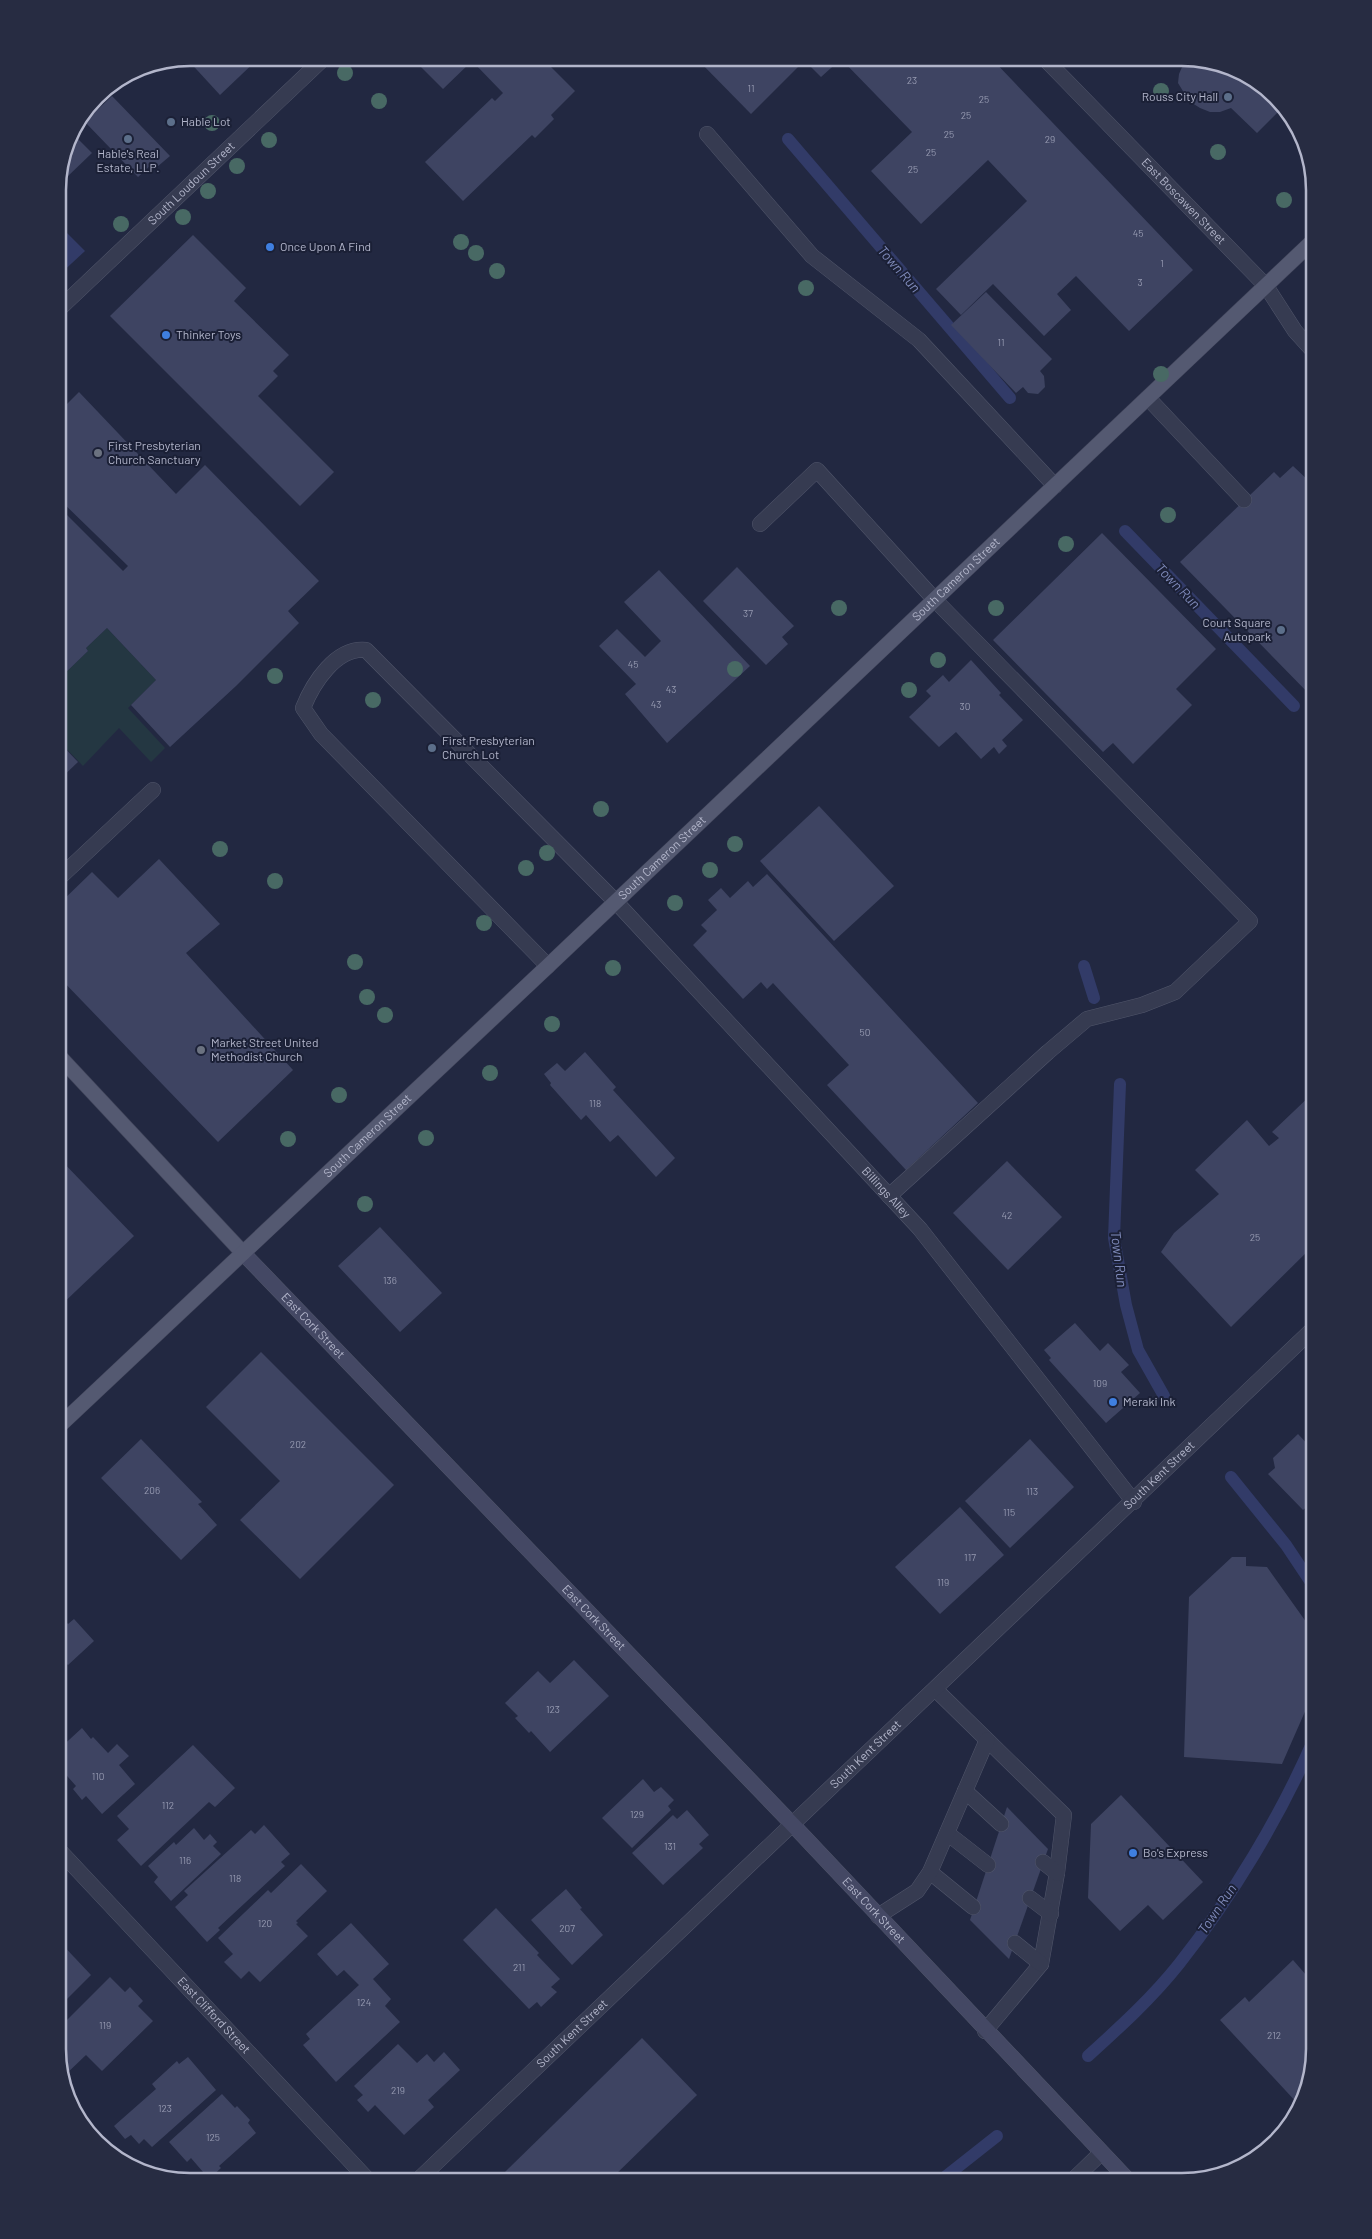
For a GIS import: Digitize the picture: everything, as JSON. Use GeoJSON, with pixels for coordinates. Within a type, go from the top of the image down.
{"type":"FeatureCollection","features":[{"type":"Feature","properties":{"kind":"main road","name":"South Cameron Street"},"geometry":{"type":"LineString","coordinates":[[66,1419],[616,902],[1306,248]]}},
{"type":"Feature","properties":{"kind":"main road","name":"East Cork Street"},"geometry":{"type":"LineString","coordinates":[[67,1064],[243,1254],[794,1826],[1120,2173]]}},
{"type":"Feature","properties":{"kind":"street","name":"South Loudoun Street"},"geometry":{"type":"LineString","coordinates":[[67,302],[314,67]]}},
{"type":"Feature","properties":{"kind":"street","name":"East Boscawen Street"},"geometry":{"type":"LineString","coordinates":[[1053,67],[1266,286],[1295,331],[1306,343]]}},
{"type":"Feature","properties":{"kind":"street"},"geometry":{"type":"LineString","coordinates":[[707,134],[812,256],[918,340],[1055,486]]}},
{"type":"Feature","properties":{"kind":"street"},"geometry":{"type":"LineString","coordinates":[[1148,398],[1244,500]]}},
{"type":"Feature","properties":{"kind":"street"},"geometry":{"type":"LineString","coordinates":[[760,524],[817,470],[935,600],[1250,921],[1175,992],[1142,1005],[1088,1019],[1048,1052],[889,1196]]}},
{"type":"Feature","properties":{"kind":"street","name":"Billings Alley"},"geometry":{"type":"LineString","coordinates":[[548,966],[321,734],[308,716],[303,708],[308,695],[337,659],[356,649],[366,650],[616,902],[920,1229],[1134,1502]]}},
{"type":"Feature","properties":{"kind":"street"},"geometry":{"type":"LineString","coordinates":[[67,871],[153,790]]}},
{"type":"Feature","properties":{"kind":"street","name":"South Kent Street"},"geometry":{"type":"LineString","coordinates":[[426,2172],[794,1826],[1306,1336]]}},
{"type":"Feature","properties":{"kind":"street"},"geometry":{"type":"LineString","coordinates":[[936,1690],[1064,1815],[1051,1914],[1041,1964],[985,2031]]}},
{"type":"Feature","properties":{"kind":"street"},"geometry":{"type":"LineString","coordinates":[[878,1916],[917,1891],[930,1872],[987,1740]]}},
{"type":"Feature","properties":{"kind":"street"},"geometry":{"type":"LineString","coordinates":[[965,1791],[1001,1824]]}},
{"type":"Feature","properties":{"kind":"street"},"geometry":{"type":"LineString","coordinates":[[947,1833],[988,1865]]}},
{"type":"Feature","properties":{"kind":"street","name":"East Clifford Street"},"geometry":{"type":"LineString","coordinates":[[66,1858],[361,2172]]}},
{"type":"Feature","properties":{"kind":"street"},"geometry":{"type":"LineString","coordinates":[[1044,1862],[1057,1873]]}},
{"type":"Feature","properties":{"kind":"street"},"geometry":{"type":"LineString","coordinates":[[930,1872],[973,1907]]}},
{"type":"Feature","properties":{"kind":"street"},"geometry":{"type":"LineString","coordinates":[[1030,1898],[1051,1914]]}},
{"type":"Feature","properties":{"kind":"street"},"geometry":{"type":"LineString","coordinates":[[1015,1943],[1041,1964]]}},
{"type":"Feature","properties":{"kind":"street"},"geometry":{"type":"LineString","coordinates":[[1081,2173],[1101,2153]]}},
{"type":"Feature","properties":{"kind":"shaded area"},"geometry":{"type":"Polygon","coordinates":[[[107,628],[156,680],[128,708],[165,748],[151,762],[119,728],[83,766],[67,749],[67,672],[88,651],[86,648],[107,628]]]}},
{"type":"Feature","properties":{"kind":"water"},"geometry":{"type":"Polygon","coordinates":[[[67,233],[85,251],[67,268],[67,233]]]}},
{"type":"Feature","properties":{"kind":"building"},"geometry":{"type":"Polygon","coordinates":[[[194,67],[250,67],[220,95],[194,67]]]}},
{"type":"Feature","properties":{"kind":"building"},"geometry":{"type":"Polygon","coordinates":[[[421,67],[466,67],[443,89],[421,67]]]}},
{"type":"Feature","properties":{"kind":"building"},"geometry":{"type":"Polygon","coordinates":[[[478,67],[551,67],[575,91],[551,115],[554,119],[535,138],[532,135],[463,201],[425,162],[492,98],[495,101],[503,93],[478,67]]]}},
{"type":"Feature","properties":{"kind":"building"},"geometry":{"type":"Polygon","coordinates":[[[705,67],[798,67],[751,114],[705,67]]]}},
{"type":"Feature","properties":{"kind":"building"},"geometry":{"type":"Polygon","coordinates":[[[811,67],[832,67],[821,77],[811,67]]]}},
{"type":"Feature","properties":{"kind":"building"},"geometry":{"type":"Polygon","coordinates":[[[849,67],[1000,67],[1193,270],[1129,331],[1076,276],[1057,294],[1071,310],[1044,336],[993,284],[961,315],[936,289],[1027,201],[988,160],[921,224],[871,171],[912,132],[849,67]]]}},
{"type":"Feature","properties":{"kind":"building","name":"Rouss City Hall"},"geometry":{"type":"Polygon","coordinates":[[[1182,67],[1206,69],[1222,73],[1251,87],[1278,112],[1257,133],[1231,108],[1220,112],[1210,112],[1189,101],[1178,83],[1182,67]]]}},
{"type":"Feature","properties":{"kind":"building","name":"Hable's Real Estate, LLP."},"geometry":{"type":"Polygon","coordinates":[[[112,96],[170,156],[157,167],[153,163],[138,177],[86,123],[112,96]]]}},
{"type":"Feature","properties":{"kind":"building"},"geometry":{"type":"Polygon","coordinates":[[[78,139],[92,153],[67,177],[70,158],[78,139]]]}},
{"type":"Feature","properties":{"kind":"building"},"geometry":{"type":"Polygon","coordinates":[[[193,235],[246,288],[234,301],[289,355],[273,371],[278,376],[258,396],[334,472],[300,506],[110,316],[193,235]]]}},
{"type":"Feature","properties":{"kind":"building"},"geometry":{"type":"Polygon","coordinates":[[[986,292],[1052,359],[1040,371],[1044,376],[1045,387],[1038,394],[1028,393],[1023,387],[1016,393],[951,325],[986,292]]]}},
{"type":"Feature","properties":{"kind":"building"},"geometry":{"type":"Polygon","coordinates":[[[79,392],[176,494],[205,465],[319,581],[288,611],[299,623],[236,686],[170,747],[131,705],[156,680],[107,628],[86,648],[88,651],[67,672],[67,515],[123,571],[128,566],[67,507],[67,404],[79,392]]]}},
{"type":"Feature","properties":{"kind":"building","name":"Court Square Autopark"},"geometry":{"type":"Polygon","coordinates":[[[1293,466],[1306,478],[1306,691],[1180,562],[1274,472],[1280,478],[1293,466]]]}},
{"type":"Feature","properties":{"kind":"building"},"geometry":{"type":"Polygon","coordinates":[[[1102,533],[1216,649],[1176,689],[1192,705],[1133,764],[1113,743],[1103,752],[993,640],[1102,533]]]}},
{"type":"Feature","properties":{"kind":"building"},"geometry":{"type":"Polygon","coordinates":[[[737,567],[794,626],[782,637],[788,644],[766,665],[703,601],[737,567]]]}},
{"type":"Feature","properties":{"kind":"building"},"geometry":{"type":"Polygon","coordinates":[[[659,570],[750,666],[667,743],[625,694],[636,684],[599,646],[617,629],[645,657],[661,641],[624,602],[659,570]]]}},
{"type":"Feature","properties":{"kind":"building"},"geometry":{"type":"Polygon","coordinates":[[[971,660],[1001,693],[999,695],[1023,720],[1002,740],[1007,746],[999,754],[994,747],[981,759],[956,732],[939,747],[909,717],[931,696],[926,691],[943,675],[949,682],[971,660]]]}},
{"type":"Feature","properties":{"kind":"building"},"geometry":{"type":"Polygon","coordinates":[[[67,750],[78,762],[67,773],[67,750]]]}},
{"type":"Feature","properties":{"kind":"building"},"geometry":{"type":"Polygon","coordinates":[[[819,806],[894,886],[834,941],[760,861],[819,806]]]}},
{"type":"Feature","properties":{"kind":"building"},"geometry":{"type":"Polygon","coordinates":[[[159,859],[220,924],[186,953],[293,1070],[218,1142],[67,985],[67,897],[92,872],[118,898],[159,859]]]}},
{"type":"Feature","properties":{"kind":"building"},"geometry":{"type":"Polygon","coordinates":[[[767,874],[978,1103],[906,1170],[827,1085],[849,1065],[773,983],[767,989],[761,982],[743,999],[693,945],[707,931],[701,925],[717,910],[708,900],[721,888],[730,898],[748,881],[753,887],[767,874]]]}},
{"type":"Feature","properties":{"kind":"building"},"geometry":{"type":"Polygon","coordinates":[[[585,1052],[616,1087],[613,1090],[675,1158],[656,1177],[618,1135],[610,1142],[586,1115],[581,1120],[550,1085],[551,1083],[544,1074],[557,1063],[565,1071],[585,1052]]]}},
{"type":"Feature","properties":{"kind":"building"},"geometry":{"type":"Polygon","coordinates":[[[1306,1100],[1306,1253],[1231,1327],[1161,1252],[1174,1233],[1219,1194],[1195,1170],[1247,1120],[1269,1146],[1279,1138],[1272,1132],[1306,1100]]]}},
{"type":"Feature","properties":{"kind":"building"},"geometry":{"type":"Polygon","coordinates":[[[1007,1161],[1062,1217],[1008,1270],[953,1213],[1007,1161]]]}},
{"type":"Feature","properties":{"kind":"building"},"geometry":{"type":"Polygon","coordinates":[[[66,1166],[134,1236],[66,1300],[66,1166]]]}},
{"type":"Feature","properties":{"kind":"building"},"geometry":{"type":"Polygon","coordinates":[[[380,1227],[442,1293],[400,1332],[338,1266],[380,1227]]]}},
{"type":"Feature","properties":{"kind":"building"},"geometry":{"type":"Polygon","coordinates":[[[1075,1323],[1100,1351],[1108,1343],[1129,1365],[1121,1372],[1140,1393],[1106,1423],[1049,1360],[1051,1358],[1044,1350],[1075,1323]]]}},
{"type":"Feature","properties":{"kind":"building"},"geometry":{"type":"Polygon","coordinates":[[[261,1352],[394,1485],[300,1579],[240,1520],[280,1481],[206,1407],[261,1352]]]}},
{"type":"Feature","properties":{"kind":"building"},"geometry":{"type":"Polygon","coordinates":[[[1298,1434],[1306,1442],[1306,1508],[1303,1510],[1268,1474],[1275,1468],[1273,1458],[1298,1434]]]}},
{"type":"Feature","properties":{"kind":"building"},"geometry":{"type":"Polygon","coordinates":[[[141,1439],[202,1502],[198,1504],[217,1525],[181,1560],[101,1478],[141,1439]]]}},
{"type":"Feature","properties":{"kind":"building"},"geometry":{"type":"Polygon","coordinates":[[[1030,1439],[1074,1487],[1010,1548],[965,1501],[1030,1439]]]}},
{"type":"Feature","properties":{"kind":"building"},"geometry":{"type":"Polygon","coordinates":[[[960,1507],[1004,1555],[940,1614],[895,1567],[960,1507]]]}},
{"type":"Feature","properties":{"kind":"building"},"geometry":{"type":"Polygon","coordinates":[[[1232,1557],[1246,1557],[1246,1566],[1267,1567],[1306,1622],[1306,1709],[1282,1764],[1184,1757],[1189,1597],[1232,1557]]]}},
{"type":"Feature","properties":{"kind":"building"},"geometry":{"type":"Polygon","coordinates":[[[74,1619],[94,1641],[68,1665],[66,1663],[66,1622],[68,1624],[74,1619]]]}},
{"type":"Feature","properties":{"kind":"building"},"geometry":{"type":"Polygon","coordinates":[[[574,1660],[609,1696],[550,1752],[531,1731],[529,1733],[515,1718],[518,1716],[505,1703],[538,1671],[550,1683],[574,1660]]]}},
{"type":"Feature","properties":{"kind":"building"},"geometry":{"type":"Polygon","coordinates":[[[82,1728],[91,1739],[93,1737],[108,1753],[117,1744],[129,1756],[119,1765],[135,1784],[102,1814],[86,1796],[82,1800],[73,1789],[76,1786],[66,1775],[66,1743],[82,1728]]]}},
{"type":"Feature","properties":{"kind":"building"},"geometry":{"type":"Polygon","coordinates":[[[193,1745],[235,1788],[215,1807],[209,1802],[141,1866],[117,1840],[129,1829],[117,1816],[193,1745]]]}},
{"type":"Feature","properties":{"kind":"building"},"geometry":{"type":"Polygon","coordinates":[[[643,1779],[654,1792],[661,1787],[674,1800],[668,1806],[671,1810],[632,1848],[602,1818],[643,1779]]]}},
{"type":"Feature","properties":{"kind":"building","name":"Bo's Express"},"geometry":{"type":"Polygon","coordinates":[[[1121,1795],[1203,1882],[1163,1920],[1148,1905],[1120,1931],[1088,1898],[1091,1824],[1121,1795]]]}},
{"type":"Feature","properties":{"kind":"building"},"geometry":{"type":"Polygon","coordinates":[[[1007,1807],[1048,1849],[1009,1959],[970,1920],[1007,1807]]]}},
{"type":"Feature","properties":{"kind":"building"},"geometry":{"type":"Polygon","coordinates":[[[687,1810],[709,1835],[699,1844],[703,1848],[663,1885],[632,1853],[673,1815],[677,1819],[687,1810]]]}},
{"type":"Feature","properties":{"kind":"building"},"geometry":{"type":"Polygon","coordinates":[[[264,1825],[290,1854],[281,1862],[285,1866],[218,1928],[220,1930],[207,1942],[175,1907],[188,1895],[184,1891],[251,1830],[255,1834],[264,1825]]]}},
{"type":"Feature","properties":{"kind":"building"},"geometry":{"type":"Polygon","coordinates":[[[194,1828],[204,1840],[210,1834],[217,1842],[213,1846],[221,1854],[171,1901],[154,1882],[158,1877],[148,1866],[174,1842],[176,1845],[194,1828]]]}},
{"type":"Feature","properties":{"kind":"building"},"geometry":{"type":"Polygon","coordinates":[[[301,1864],[327,1891],[296,1921],[298,1923],[296,1924],[308,1936],[260,1982],[249,1971],[241,1979],[224,1962],[233,1954],[218,1938],[268,1890],[271,1893],[301,1864]]]}},
{"type":"Feature","properties":{"kind":"building"},"geometry":{"type":"Polygon","coordinates":[[[566,1889],[582,1908],[580,1909],[603,1935],[572,1965],[531,1920],[566,1889]]]}},
{"type":"Feature","properties":{"kind":"building"},"geometry":{"type":"Polygon","coordinates":[[[496,1908],[539,1953],[537,1955],[560,1979],[551,1987],[557,1992],[541,2007],[537,2002],[529,2009],[463,1940],[496,1908]]]}},
{"type":"Feature","properties":{"kind":"building"},"geometry":{"type":"Polygon","coordinates":[[[351,1923],[389,1964],[373,1979],[391,1999],[385,2006],[400,2022],[336,2082],[303,2045],[310,2039],[306,2034],[359,1985],[344,1970],[337,1976],[317,1954],[351,1923]]]}},
{"type":"Feature","properties":{"kind":"building"},"geometry":{"type":"Polygon","coordinates":[[[66,1949],[91,1975],[66,2000],[66,1949]]]}},
{"type":"Feature","properties":{"kind":"building"},"geometry":{"type":"Polygon","coordinates":[[[1293,1960],[1306,1975],[1305,2065],[1295,2100],[1220,2020],[1245,1997],[1249,2002],[1293,1960]]]}},
{"type":"Feature","properties":{"kind":"building"},"geometry":{"type":"Polygon","coordinates":[[[110,1977],[125,1992],[130,1987],[143,2001],[138,2006],[153,2021],[102,2071],[86,2055],[69,2071],[66,2049],[66,2021],[110,1977]]]}},
{"type":"Feature","properties":{"kind":"building"},"geometry":{"type":"Polygon","coordinates":[[[642,2038],[697,2095],[618,2172],[505,2172],[642,2038]]]}},
{"type":"Feature","properties":{"kind":"building"},"geometry":{"type":"Polygon","coordinates":[[[398,2044],[417,2063],[427,2054],[434,2062],[444,2052],[460,2070],[428,2100],[434,2107],[404,2135],[375,2105],[368,2112],[357,2100],[363,2095],[354,2086],[398,2044]]]}},
{"type":"Feature","properties":{"kind":"building"},"geometry":{"type":"Polygon","coordinates":[[[188,2057],[216,2090],[152,2147],[144,2139],[139,2144],[131,2135],[125,2139],[114,2126],[156,2089],[152,2084],[177,2061],[179,2064],[188,2057]]]}},
{"type":"Feature","properties":{"kind":"building"},"geometry":{"type":"Polygon","coordinates":[[[222,2094],[250,2120],[248,2123],[256,2133],[219,2166],[221,2168],[217,2172],[203,2172],[191,2158],[187,2162],[169,2142],[222,2094]]]}},
{"type":"Feature","properties":{"kind":"waterway","name":"Town Run"},"geometry":{"type":"LineString","coordinates":[[788,139],[1010,398]]}},
{"type":"Feature","properties":{"kind":"waterway","name":"Town Run"},"geometry":{"type":"LineString","coordinates":[[1125,531],[1294,706]]}},
{"type":"Feature","properties":{"kind":"waterway","name":"Town Run"},"geometry":{"type":"LineString","coordinates":[[1084,966],[1094,998]]}},
{"type":"Feature","properties":{"kind":"waterway","name":"Town Run"},"geometry":{"type":"LineString","coordinates":[[1120,1084],[1114,1238],[1126,1305],[1138,1350],[1164,1396]]}},
{"type":"Feature","properties":{"kind":"waterway","name":"Town Run"},"geometry":{"type":"LineString","coordinates":[[1231,1477],[1286,1545],[1306,1575]]}},
{"type":"Feature","properties":{"kind":"waterway","name":"Town Run"},"geometry":{"type":"LineString","coordinates":[[1088,2056],[1158,1989],[1218,1912],[1254,1856],[1306,1757]]}},
{"type":"Feature","properties":{"kind":"waterway","name":"Town Run"},"geometry":{"type":"LineString","coordinates":[[950,2173],[997,2136]]}},
{"type":"Feature","properties":{"kind":"place","name":"Rouss City Hall"},"geometry":{"type":"Point","coordinates":[1228,97]}},
{"type":"Feature","properties":{"kind":"place","name":"Hable Lot"},"geometry":{"type":"Point","coordinates":[171,122]}},
{"type":"Feature","properties":{"kind":"place","name":"Hable's Real Estate, LLP."},"geometry":{"type":"Point","coordinates":[128,139]}},
{"type":"Feature","properties":{"kind":"place","name":"Once Upon A Find"},"geometry":{"type":"Point","coordinates":[270,247]}},
{"type":"Feature","properties":{"kind":"place","name":"Thinker Toys"},"geometry":{"type":"Point","coordinates":[166,335]}},
{"type":"Feature","properties":{"kind":"place","name":"First Presbyterian Church Sanctuary"},"geometry":{"type":"Point","coordinates":[98,453]}},
{"type":"Feature","properties":{"kind":"place","name":"Court Square Autopark"},"geometry":{"type":"Point","coordinates":[1281,630]}},
{"type":"Feature","properties":{"kind":"place","name":"First Presbyterian Church Lot"},"geometry":{"type":"Point","coordinates":[432,748]}},
{"type":"Feature","properties":{"kind":"place","name":"Market Street United Methodist Church"},"geometry":{"type":"Point","coordinates":[201,1050]}},
{"type":"Feature","properties":{"kind":"place","name":"Meraki Ink"},"geometry":{"type":"Point","coordinates":[1113,1402]}},
{"type":"Feature","properties":{"kind":"place","name":"Bo's Express"},"geometry":{"type":"Point","coordinates":[1133,1853]}}]}
